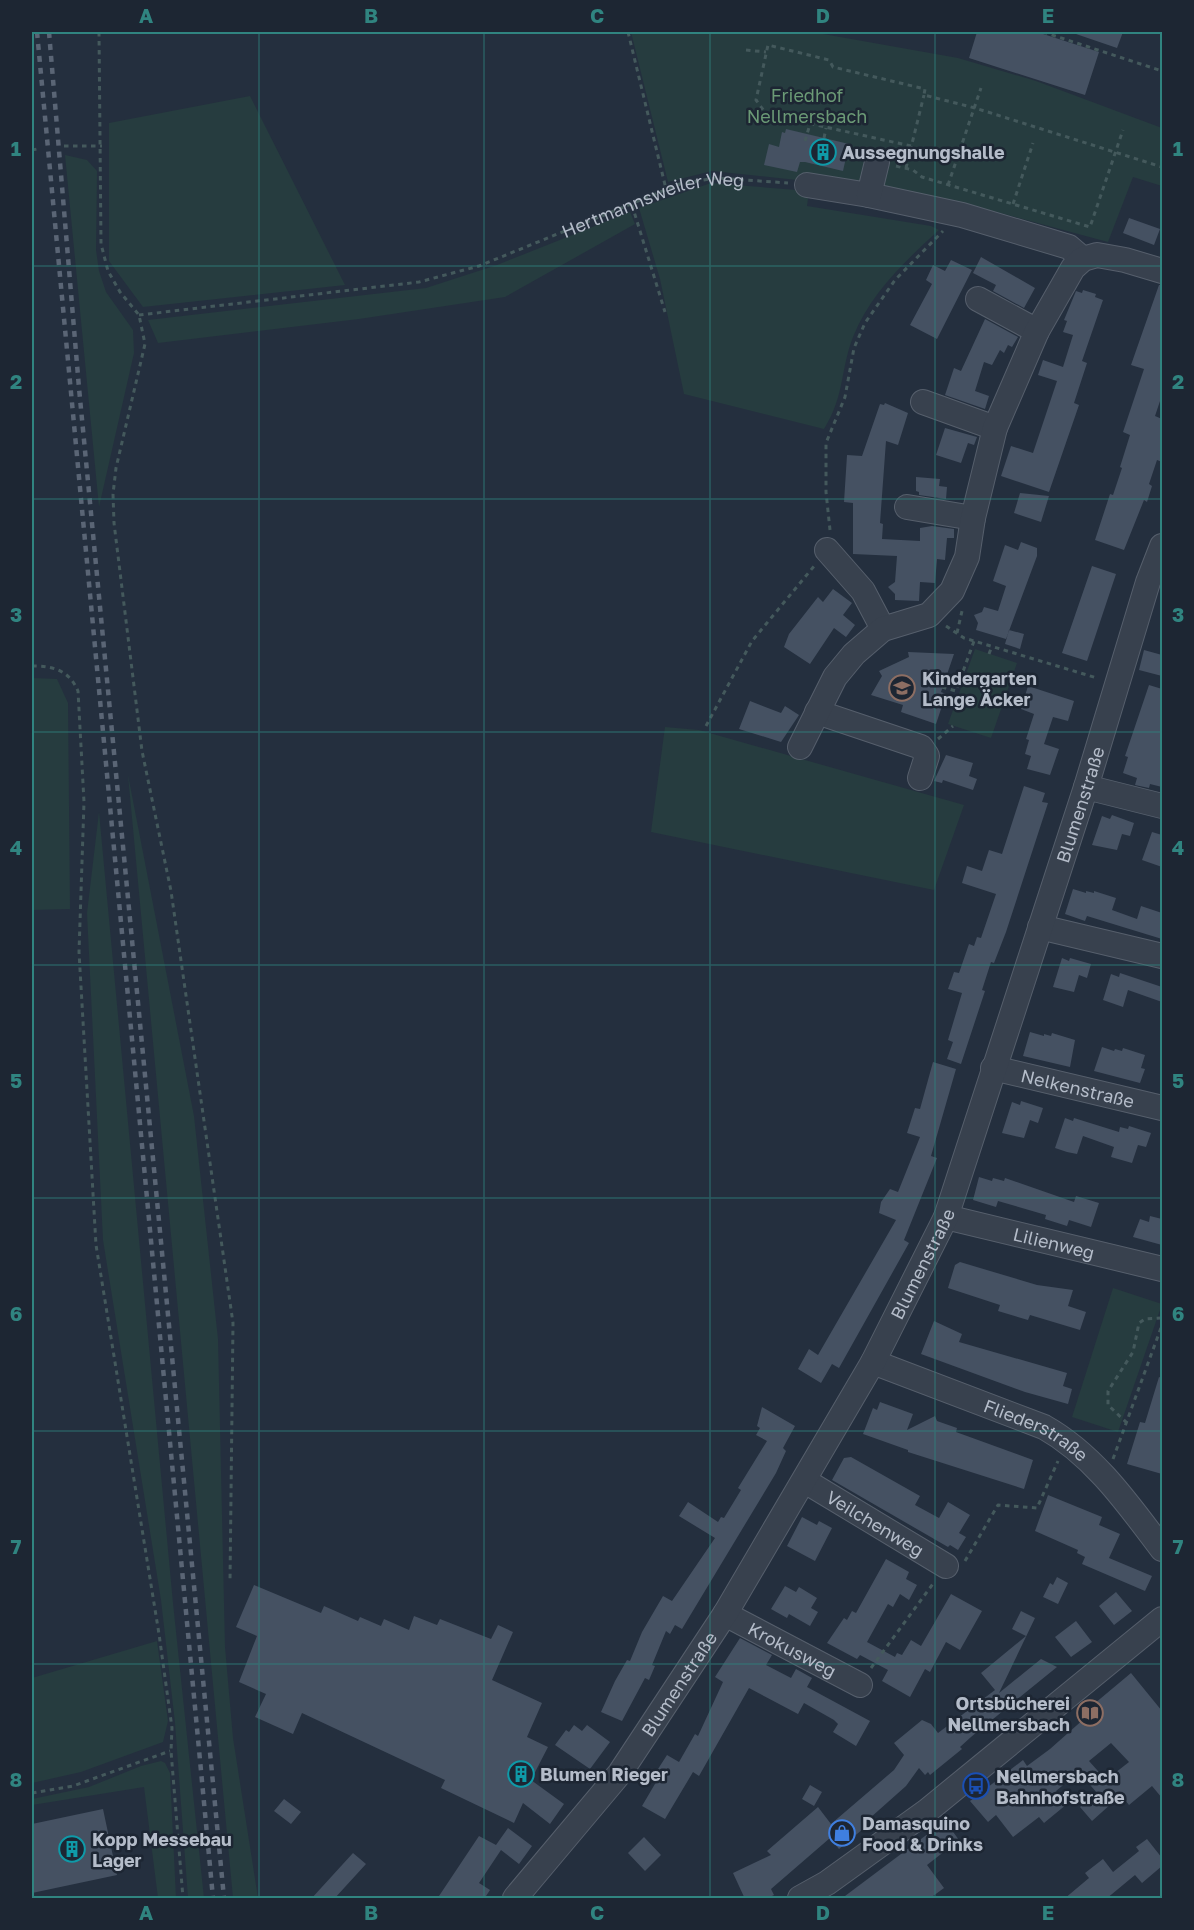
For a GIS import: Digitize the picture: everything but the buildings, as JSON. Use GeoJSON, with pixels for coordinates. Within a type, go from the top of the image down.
{"type":"FeatureCollection","features":[{"type":"Feature","properties":{"kind":"street"},"geometry":{"type":"LineString","coordinates":[[869,195],[876,162]]}},
{"type":"Feature","properties":{"kind":"street"},"geometry":{"type":"LineString","coordinates":[[807,185],[869,195],[962,215],[1069,247],[1083,259]]}},
{"type":"Feature","properties":{"kind":"street"},"geometry":{"type":"LineString","coordinates":[[800,747],[836,677],[854,654],[883,629],[929,615],[952,591],[967,557],[973,518],[996,428],[1037,331],[1073,268],[1083,259],[1097,255],[1125,260],[1162,271]]}},
{"type":"Feature","properties":{"kind":"street"},"geometry":{"type":"LineString","coordinates":[[978,299],[1037,331]]}},
{"type":"Feature","properties":{"kind":"street"},"geometry":{"type":"LineString","coordinates":[[923,402],[996,428]]}},
{"type":"Feature","properties":{"kind":"street"},"geometry":{"type":"LineString","coordinates":[[908,507],[973,518]]}},
{"type":"Feature","properties":{"kind":"street","name":"Blumenstraße"},"geometry":{"type":"LineString","coordinates":[[515,1899],[620,1773],[724,1614],[805,1481],[873,1362],[946,1217],[1162,546]]}},
{"type":"Feature","properties":{"kind":"street"},"geometry":{"type":"LineString","coordinates":[[826,550],[863,591],[883,629]]}},
{"type":"Feature","properties":{"kind":"street"},"geometry":{"type":"LineString","coordinates":[[817,712],[921,747],[927,756],[920,778]]}},
{"type":"Feature","properties":{"kind":"street"},"geometry":{"type":"LineString","coordinates":[[1086,787],[1162,806]]}},
{"type":"Feature","properties":{"kind":"street"},"geometry":{"type":"LineString","coordinates":[[1040,927],[1162,956]]}},
{"type":"Feature","properties":{"kind":"street","name":"Nelkenstraße"},"geometry":{"type":"LineString","coordinates":[[993,1068],[1162,1108]]}},
{"type":"Feature","properties":{"kind":"street","name":"Lilienweg"},"geometry":{"type":"LineString","coordinates":[[946,1217],[1162,1269]]}},
{"type":"Feature","properties":{"kind":"street","name":"Fliederstraße"},"geometry":{"type":"LineString","coordinates":[[873,1362],[1044,1427],[1068,1440],[1106,1478],[1162,1549]]}},
{"type":"Feature","properties":{"kind":"street","name":"Veilchenweg"},"geometry":{"type":"LineString","coordinates":[[805,1481],[946,1566]]}},
{"type":"Feature","properties":{"kind":"street","name":"Krokusweg"},"geometry":{"type":"LineString","coordinates":[[724,1614],[860,1684]]}},
{"type":"Feature","properties":{"kind":"street"},"geometry":{"type":"LineString","coordinates":[[800,1899],[833,1891],[1162,1619]]}},
{"type":"Feature","properties":{"kind":"path"},"geometry":{"type":"LineString","coordinates":[[99,32],[102,146],[101,244],[108,271],[120,292],[139,315],[145,344],[117,468],[113,494],[114,523],[142,751],[171,891],[233,1323],[230,1582]]}},
{"type":"Feature","properties":{"kind":"path"},"geometry":{"type":"LineString","coordinates":[[628,32],[666,189]]}},
{"type":"Feature","properties":{"kind":"path"},"geometry":{"type":"LineString","coordinates":[[1043,32],[1162,71]]}},
{"type":"Feature","properties":{"kind":"path"},"geometry":{"type":"LineString","coordinates":[[906,168],[925,89],[833,67],[830,60],[768,45],[756,100],[759,106],[771,115],[911,146]]}},
{"type":"Feature","properties":{"kind":"path"},"geometry":{"type":"LineString","coordinates":[[746,50],[766,52]]}},
{"type":"Feature","properties":{"kind":"path"},"geometry":{"type":"LineString","coordinates":[[948,185],[981,88]]}},
{"type":"Feature","properties":{"kind":"path"},"geometry":{"type":"LineString","coordinates":[[924,95],[975,108],[1162,168]]}},
{"type":"Feature","properties":{"kind":"path"},"geometry":{"type":"LineString","coordinates":[[806,141],[810,124]]}},
{"type":"Feature","properties":{"kind":"path"},"geometry":{"type":"LineString","coordinates":[[824,138],[826,128]]}},
{"type":"Feature","properties":{"kind":"path"},"geometry":{"type":"LineString","coordinates":[[876,162],[913,170],[922,177],[1090,227],[1123,130]]}},
{"type":"Feature","properties":{"kind":"path"},"geometry":{"type":"LineString","coordinates":[[1013,204],[1033,143]]}},
{"type":"Feature","properties":{"kind":"path"},"geometry":{"type":"LineString","coordinates":[[64,146],[102,146]]}},
{"type":"Feature","properties":{"kind":"path"},"geometry":{"type":"LineString","coordinates":[[32,150],[38,149]]}},
{"type":"Feature","properties":{"kind":"path","name":"Hertmannsweiler Weg"},"geometry":{"type":"LineString","coordinates":[[139,315],[419,282],[479,266],[632,205],[666,189],[716,178],[807,185]]}},
{"type":"Feature","properties":{"kind":"path"},"geometry":{"type":"LineString","coordinates":[[632,205],[665,312]]}},
{"type":"Feature","properties":{"kind":"path"},"geometry":{"type":"LineString","coordinates":[[706,726],[752,641],[826,550],[830,536],[825,492],[826,443],[845,397],[854,348],[865,323],[895,280],[924,248],[962,215]]}},
{"type":"Feature","properties":{"kind":"path"},"geometry":{"type":"LineString","coordinates":[[929,615],[964,638],[1117,684]]}},
{"type":"Feature","properties":{"kind":"path"},"geometry":{"type":"LineString","coordinates":[[942,687],[956,691],[974,641]]}},
{"type":"Feature","properties":{"kind":"path"},"geometry":{"type":"LineString","coordinates":[[989,654],[992,646]]}},
{"type":"Feature","properties":{"kind":"path"},"geometry":{"type":"LineString","coordinates":[[32,666],[61,669],[73,680],[78,691],[84,802],[79,952],[96,1245],[172,1728],[171,1751],[183,1899]]}},
{"type":"Feature","properties":{"kind":"path"},"geometry":{"type":"LineString","coordinates":[[1126,1423],[1108,1406],[1108,1391],[1133,1352],[1139,1323],[1145,1319],[1162,1318]]}},
{"type":"Feature","properties":{"kind":"path"},"geometry":{"type":"LineString","coordinates":[[1106,1478],[1162,1325]]}},
{"type":"Feature","properties":{"kind":"path"},"geometry":{"type":"LineString","coordinates":[[32,1793],[73,1786],[171,1751]]}},
{"type":"Feature","properties":{"kind":"green space","name":"Friedhof Nellmersbach"},"geometry":{"type":"Polygon","coordinates":[[[631,32],[812,32],[958,58],[1036,81],[1162,128],[1162,186],[1133,177],[1108,242],[970,205],[854,186],[712,171],[668,182],[631,32]]]}},
{"type":"Feature","properties":{"kind":"green space"},"geometry":{"type":"Polygon","coordinates":[[[250,96],[345,285],[143,307],[109,261],[109,123],[250,96]]]}},
{"type":"Feature","properties":{"kind":"green space"},"geometry":{"type":"Polygon","coordinates":[[[65,155],[87,160],[97,171],[96,250],[99,271],[106,292],[133,330],[134,353],[99,507],[65,155]]]}},
{"type":"Feature","properties":{"kind":"green space"},"geometry":{"type":"Polygon","coordinates":[[[711,183],[809,191],[807,206],[931,226],[939,230],[890,279],[860,321],[849,349],[836,405],[824,429],[684,394],[660,279],[639,208],[711,183]]]}},
{"type":"Feature","properties":{"kind":"green space"},"geometry":{"type":"Polygon","coordinates":[[[630,212],[635,224],[505,297],[359,319],[158,343],[148,320],[426,288],[497,265],[630,212]]]}},
{"type":"Feature","properties":{"kind":"green space"},"geometry":{"type":"Polygon","coordinates":[[[975,649],[1017,663],[991,738],[948,724],[975,649]]]}},
{"type":"Feature","properties":{"kind":"green space"},"geometry":{"type":"Polygon","coordinates":[[[32,678],[57,679],[68,703],[70,909],[32,910],[32,678]]]}},
{"type":"Feature","properties":{"kind":"green space"},"geometry":{"type":"Polygon","coordinates":[[[665,727],[699,730],[964,805],[934,890],[651,832],[665,727]]]}},
{"type":"Feature","properties":{"kind":"green space"},"geometry":{"type":"Polygon","coordinates":[[[128,775],[194,1116],[218,1339],[225,1647],[233,1738],[258,1898],[233,1898],[128,775]]]}},
{"type":"Feature","properties":{"kind":"green space"},"geometry":{"type":"Polygon","coordinates":[[[99,812],[173,1603],[204,1898],[188,1898],[175,1723],[161,1600],[103,1240],[87,913],[99,812]]]}},
{"type":"Feature","properties":{"kind":"green space"},"geometry":{"type":"Polygon","coordinates":[[[1113,1288],[1162,1304],[1118,1432],[1072,1417],[1113,1288]]]}},
{"type":"Feature","properties":{"kind":"green space"},"geometry":{"type":"Polygon","coordinates":[[[157,1641],[168,1721],[163,1742],[81,1772],[32,1783],[32,1678],[157,1641]]]}},
{"type":"Feature","properties":{"kind":"green space"},"geometry":{"type":"Polygon","coordinates":[[[161,1761],[165,1763],[170,1773],[176,1898],[158,1898],[144,1787],[32,1805],[32,1799],[89,1787],[141,1766],[161,1761]]]}},
{"type":"Feature","properties":{"kind":"railway"},"geometry":{"type":"LineString","coordinates":[[37,32],[213,1898]]}},
{"type":"Feature","properties":{"kind":"railway"},"geometry":{"type":"LineString","coordinates":[[49,32],[79,388],[224,1898]]}},
{"type":"Feature","properties":{"kind":"place","name":"Aussegnungshalle"},"geometry":{"type":"Point","coordinates":[823,152]}},
{"type":"Feature","properties":{"kind":"place","name":"Kindergarten Lange Äcker"},"geometry":{"type":"Point","coordinates":[902,688]}},
{"type":"Feature","properties":{"kind":"place","name":"Ortsbücherei Nellmersbach"},"geometry":{"type":"Point","coordinates":[1090,1713]}},
{"type":"Feature","properties":{"kind":"place","name":"Blumen Rieger"},"geometry":{"type":"Point","coordinates":[521,1774]}},
{"type":"Feature","properties":{"kind":"place","name":"Nellmersbach Bahnhofstraße"},"geometry":{"type":"Point","coordinates":[976,1786]}},
{"type":"Feature","properties":{"kind":"place","name":"Damasquino Food & Drinks"},"geometry":{"type":"Point","coordinates":[842,1833]}},
{"type":"Feature","properties":{"kind":"place","name":"Kopp Messebau Lager"},"geometry":{"type":"Point","coordinates":[72,1849]}}]}
